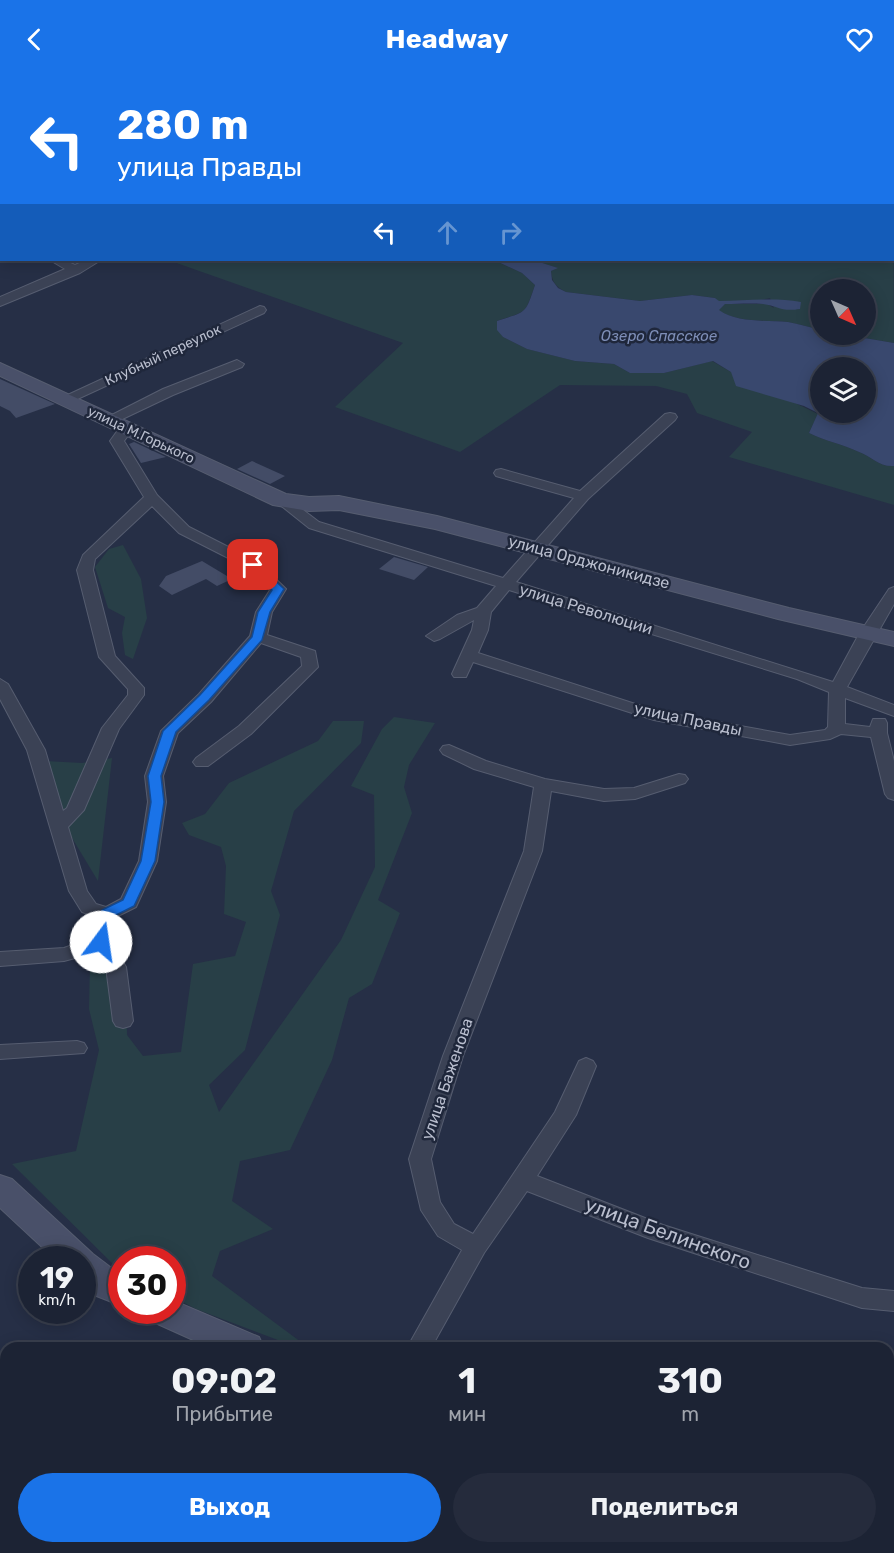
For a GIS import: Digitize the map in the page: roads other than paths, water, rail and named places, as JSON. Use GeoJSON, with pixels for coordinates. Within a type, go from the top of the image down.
{"type":"FeatureCollection","features":[{"type":"Feature","properties":{"kind":"street"},"geometry":{"type":"LineString","coordinates":[[58,261],[76,270]]}},
{"type":"Feature","properties":{"kind":"street"},"geometry":{"type":"LineString","coordinates":[[0,303],[93,261]]}},
{"type":"Feature","properties":{"kind":"street","name":"Клубный переулок"},"geometry":{"type":"LineString","coordinates":[[66,399],[260,310]]}},
{"type":"Feature","properties":{"kind":"street"},"geometry":{"type":"LineString","coordinates":[[0,684],[36,750],[78,891],[89,908],[107,914],[129,903],[148,861],[157,802],[154,776],[170,731],[205,698],[258,637],[264,612],[278,589],[253,565],[184,530],[152,498],[122,452],[117,441],[117,424],[168,392],[237,364]]}},
{"type":"Feature","properties":{"kind":"street","name":"улица М.Горького"},"geometry":{"type":"LineString","coordinates":[[0,369],[281,500]]}},
{"type":"Feature","properties":{"kind":"street"},"geometry":{"type":"LineString","coordinates":[[434,636],[463,618],[483,611],[508,585],[583,496],[670,417]]}},
{"type":"Feature","properties":{"kind":"street"},"geometry":{"type":"LineString","coordinates":[[501,473],[583,496]]}},
{"type":"Feature","properties":{"kind":"street"},"geometry":{"type":"LineString","coordinates":[[59,826],[75,810],[111,728],[136,695],[136,688],[107,657],[100,620],[85,570],[86,564],[99,545],[152,498]]}},
{"type":"Feature","properties":{"kind":"street","name":"улица Орджоникидзе"},"geometry":{"type":"LineString","coordinates":[[281,500],[309,504],[339,504],[437,523],[894,639]]}},
{"type":"Feature","properties":{"kind":"street","name":"улица Революции"},"geometry":{"type":"LineString","coordinates":[[281,500],[314,525],[803,675],[887,709]]}},
{"type":"Feature","properties":{"kind":"street"},"geometry":{"type":"LineString","coordinates":[[837,728],[837,690],[867,634],[894,592]]}},
{"type":"Feature","properties":{"kind":"street"},"geometry":{"type":"LineString","coordinates":[[460,674],[480,630],[483,611]]}},
{"type":"Feature","properties":{"kind":"street"},"geometry":{"type":"LineString","coordinates":[[202,762],[245,730],[310,667],[309,654],[258,637]]}},
{"type":"Feature","properties":{"kind":"street","name":"улица Правды"},"geometry":{"type":"LineString","coordinates":[[467,655],[654,715],[790,740],[830,734],[837,728],[878,734]]}},
{"type":"Feature","properties":{"kind":"street"},"geometry":{"type":"LineString","coordinates":[[887,709],[878,734],[894,794]]}},
{"type":"Feature","properties":{"kind":"street"},"geometry":{"type":"LineString","coordinates":[[449,750],[480,765],[543,784],[604,795],[635,793],[680,779]]}},
{"type":"Feature","properties":{"kind":"street","name":"улица Баженова"},"geometry":{"type":"LineString","coordinates":[[476,1247],[446,1230],[429,1204],[420,1159],[453,1056],[533,851],[543,784]]}},
{"type":"Feature","properties":{"kind":"street"},"geometry":{"type":"LineString","coordinates":[[107,914],[101,942],[116,968],[123,1021]]}},
{"type":"Feature","properties":{"kind":"street"},"geometry":{"type":"LineString","coordinates":[[0,959],[63,956],[88,949],[101,942]]}},
{"type":"Feature","properties":{"kind":"street"},"geometry":{"type":"LineString","coordinates":[[0,1052],[77,1048]]}},
{"type":"Feature","properties":{"kind":"street"},"geometry":{"type":"LineString","coordinates":[[422,1342],[476,1247],[524,1180],[565,1114],[586,1066]]}},
{"type":"Feature","properties":{"kind":"street","name":"улица Белинского"},"geometry":{"type":"LineString","coordinates":[[524,1180],[656,1232],[862,1298],[894,1301]]}},
{"type":"Feature","properties":{"kind":"street"},"geometry":{"type":"LineString","coordinates":[[0,1188],[64,1246]]}},
{"type":"Feature","properties":{"kind":"street"},"geometry":{"type":"LineString","coordinates":[[96,1276],[108,1286]]}},
{"type":"Feature","properties":{"kind":"street"},"geometry":{"type":"LineString","coordinates":[[186,1321],[233,1342]]}},
{"type":"Feature","properties":{"kind":"water","name":"Озеро Спасское"},"geometry":{"type":"Polygon","coordinates":[[[496,261],[536,261],[558,268],[551,271],[552,280],[558,288],[566,292],[640,301],[692,295],[715,298],[719,301],[770,299],[801,302],[800,309],[794,310],[763,304],[725,304],[719,310],[743,319],[788,322],[810,328],[810,345],[876,345],[876,340],[894,343],[894,466],[880,463],[853,449],[809,433],[814,423],[876,423],[876,357],[810,357],[810,409],[736,386],[731,372],[713,361],[664,373],[630,373],[614,364],[575,361],[527,349],[503,337],[497,330],[497,321],[520,313],[529,302],[535,285],[522,273],[496,261]]]}}]}
